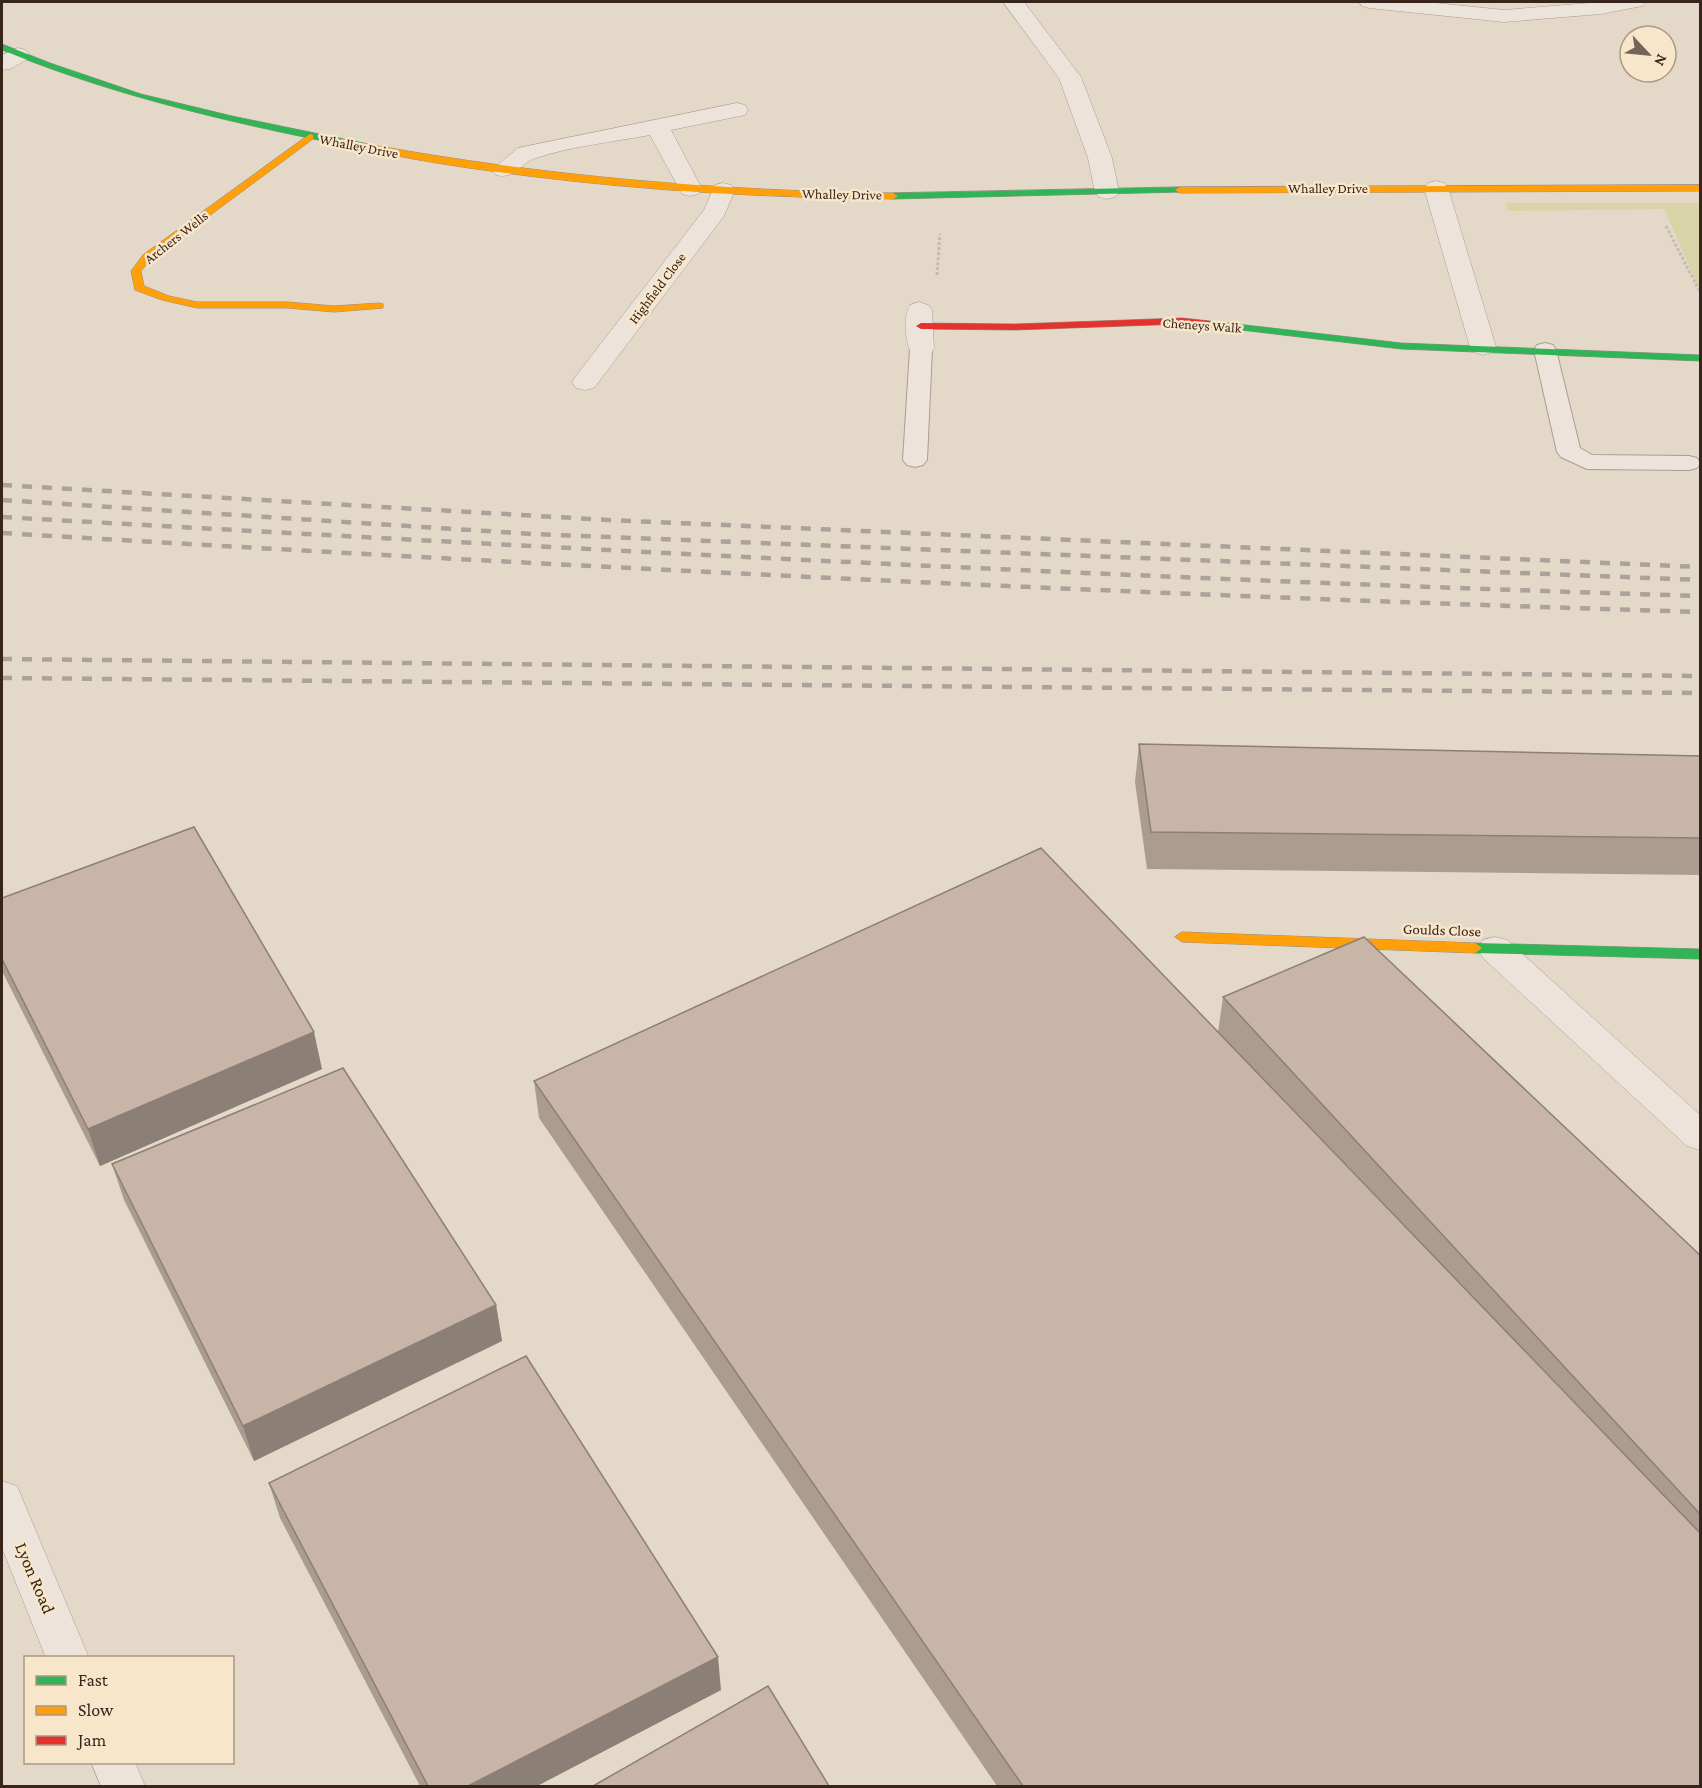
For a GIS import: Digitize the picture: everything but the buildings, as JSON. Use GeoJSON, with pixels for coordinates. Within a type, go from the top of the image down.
{"type":"FeatureCollection","features":[{"type":"Feature","properties":{"kind":"street"},"geometry":{"type":"LineString","coordinates":[[1014,2],[1070,77],[1100,158],[1107,192]]}},
{"type":"Feature","properties":{"kind":"street"},"geometry":{"type":"LineString","coordinates":[[1369,2],[1504,16],[1601,8],[1635,2]]}},
{"type":"Feature","properties":{"kind":"street","name":"Whalley Drive"},"geometry":{"type":"LineString","coordinates":[[7,55],[134,95],[310,137],[385,152],[504,171],[690,189],[821,195],[944,195],[1436,188],[1646,190],[1701,188]]}},
{"type":"Feature","properties":{"kind":"street"},"geometry":{"type":"LineString","coordinates":[[504,171],[526,153],[737,110]]}},
{"type":"Feature","properties":{"kind":"street"},"geometry":{"type":"LineString","coordinates":[[657,126],[690,189]]}},
{"type":"Feature","properties":{"kind":"street","name":"Archers Wells"},"geometry":{"type":"LineString","coordinates":[[310,137],[147,257],[136,271],[139,288],[166,298],[197,304],[288,305],[334,309],[379,306]]}},
{"type":"Feature","properties":{"kind":"street"},"geometry":{"type":"LineString","coordinates":[[1436,188],[1483,347]]}},
{"type":"Feature","properties":{"kind":"street","name":"Highfield Close"},"geometry":{"type":"LineString","coordinates":[[585,382],[716,211],[723,190]]}},
{"type":"Feature","properties":{"kind":"street","name":"Cheneys Walk"},"geometry":{"type":"LineString","coordinates":[[920,329],[1182,321],[1401,346],[1483,347],[1701,358]]}},
{"type":"Feature","properties":{"kind":"street","name":"Goulds Close"},"geometry":{"type":"LineString","coordinates":[[1182,937],[1701,954]]}},
{"type":"Feature","properties":{"kind":"street"},"geometry":{"type":"LineString","coordinates":[[1495,949],[1701,1136]]}},
{"type":"Feature","properties":{"kind":"street","name":"Lyon Road"},"geometry":{"type":"LineString","coordinates":[[2,1499],[67,1656]]}},
{"type":"Feature","properties":{"kind":"street"},"geometry":{"type":"LineString","coordinates":[[114,1764],[123,1786]]}},
{"type":"Feature","properties":{"kind":"lane"},"geometry":{"type":"LineString","coordinates":[[915,460],[920,329]]}},
{"type":"Feature","properties":{"kind":"lane"},"geometry":{"type":"LineString","coordinates":[[1545,350],[1569,452],[1587,462],[1689,463]]}},
{"type":"Feature","properties":{"kind":"path"},"geometry":{"type":"LineString","coordinates":[[1646,190],[1701,292]]}},
{"type":"Feature","properties":{"kind":"path"},"geometry":{"type":"LineString","coordinates":[[920,329],[935,302],[944,195]]}},
{"type":"Feature","properties":{"kind":"shaded area"},"geometry":{"type":"Polygon","coordinates":[[[1506,203],[1700,203],[1700,290],[1664,209],[1508,211],[1506,203]]]}},
{"type":"Feature","properties":{"kind":"railway"},"geometry":{"type":"LineString","coordinates":[[2,485],[608,520],[1700,567]]}},
{"type":"Feature","properties":{"kind":"railway"},"geometry":{"type":"LineString","coordinates":[[2,500],[532,534],[1700,580]]}},
{"type":"Feature","properties":{"kind":"railway"},"geometry":{"type":"LineString","coordinates":[[2,517],[851,562],[1276,581],[1700,596]]}},
{"type":"Feature","properties":{"kind":"railway"},"geometry":{"type":"LineString","coordinates":[[2,533],[851,579],[1700,612]]}},
{"type":"Feature","properties":{"kind":"railway"},"geometry":{"type":"LineString","coordinates":[[2,659],[1700,676]]}},
{"type":"Feature","properties":{"kind":"railway"},"geometry":{"type":"LineString","coordinates":[[2,678],[1700,693]]}},
{"type":"Feature","properties":{"kind":"traffic: fast"},"geometry":{"type":"LineString","coordinates":[[2,47],[92,81],[184,108],[373,148]]}},
{"type":"Feature","properties":{"kind":"traffic: fast"},"geometry":{"type":"LineString","coordinates":[[893,196],[1180,190]]}},
{"type":"Feature","properties":{"kind":"traffic: fast"},"geometry":{"type":"LineString","coordinates":[[1228,326],[1401,346],[1700,358]]}},
{"type":"Feature","properties":{"kind":"traffic: fast"},"geometry":{"type":"LineString","coordinates":[[1475,948],[1700,954]]}},
{"type":"Feature","properties":{"kind":"traffic: slow"},"geometry":{"type":"LineString","coordinates":[[310,137],[147,257],[136,271],[139,288],[166,298],[197,305],[288,305],[334,309],[379,306]]}},
{"type":"Feature","properties":{"kind":"traffic: slow"},"geometry":{"type":"LineString","coordinates":[[373,148],[437,160],[567,178],[698,190],[893,196]]}},
{"type":"Feature","properties":{"kind":"traffic: slow"},"geometry":{"type":"LineString","coordinates":[[1180,190],[1700,188]]}},
{"type":"Feature","properties":{"kind":"traffic: slow"},"geometry":{"type":"LineString","coordinates":[[1182,937],[1475,948]]}},
{"type":"Feature","properties":{"kind":"traffic: jam"},"geometry":{"type":"LineString","coordinates":[[921,326],[1015,327],[1182,321],[1228,326]]}}]}
